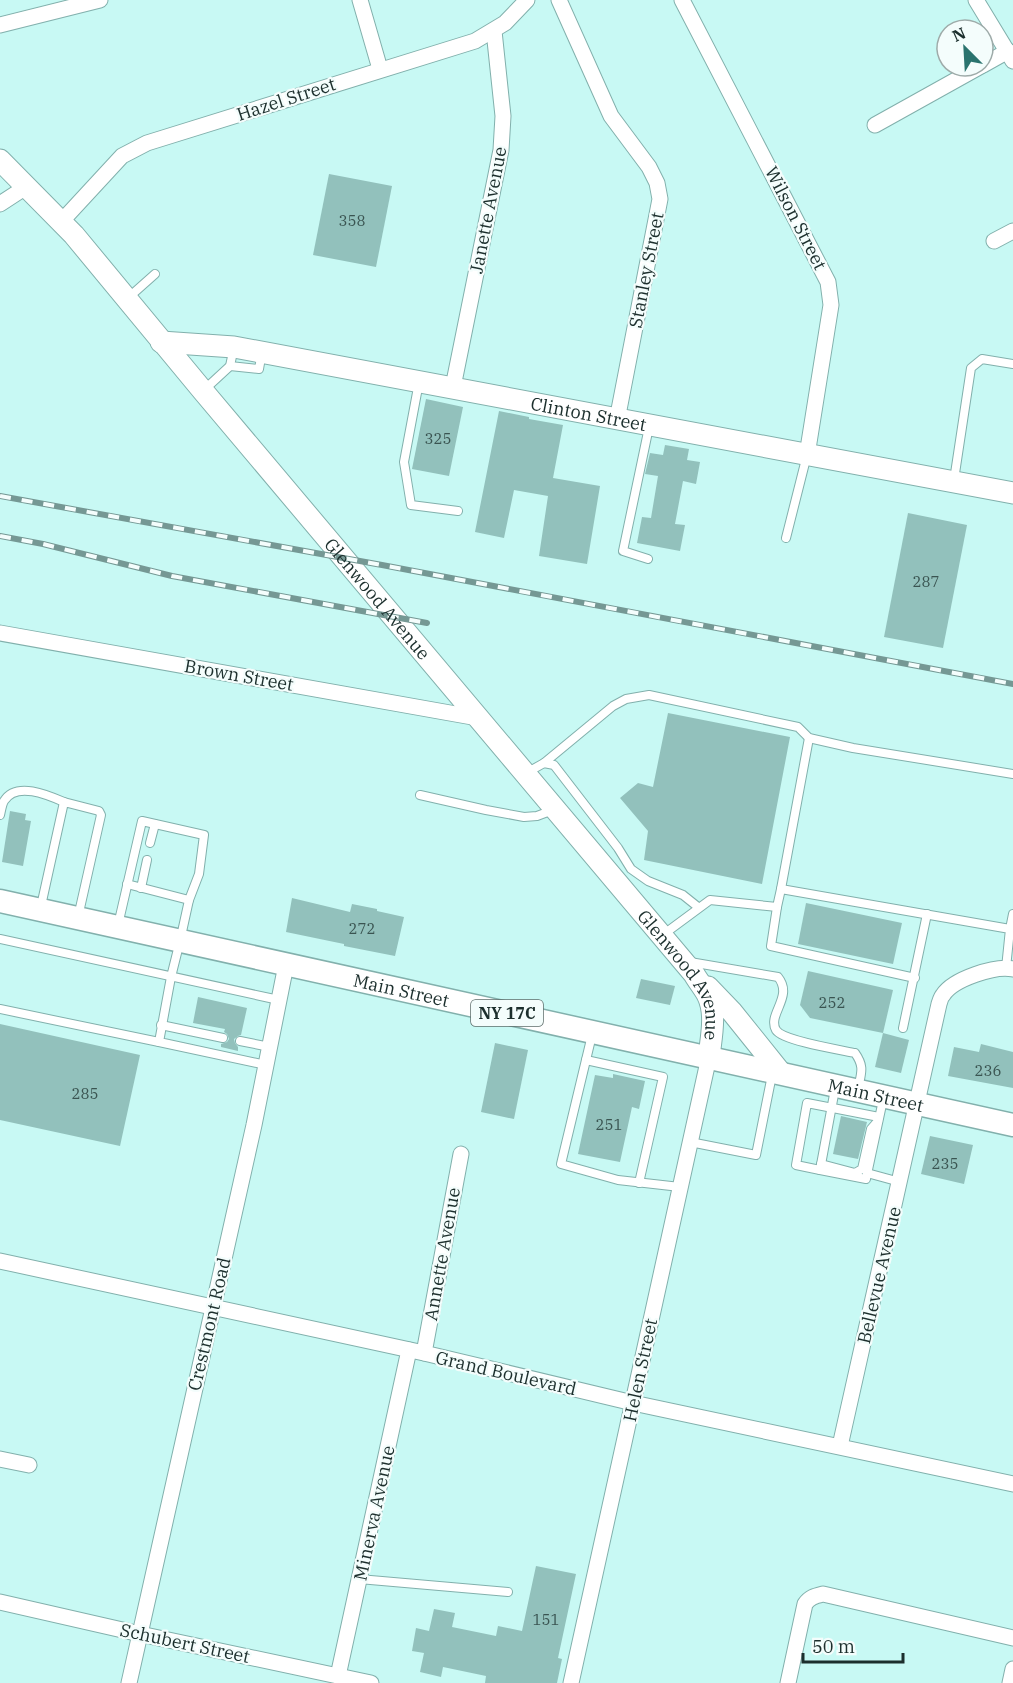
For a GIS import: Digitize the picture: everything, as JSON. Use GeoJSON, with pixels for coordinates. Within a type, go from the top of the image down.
{"type":"FeatureCollection","features":[{"type":"Feature","properties":{"kind":"main road","name":"Main Street"},"geometry":{"type":"LineString","coordinates":[[0,901],[847,1088],[881,1111],[918,1104],[1013,1125]]}},
{"type":"Feature","properties":{"kind":"street"},"geometry":{"type":"LineString","coordinates":[[0,25],[100,0]]}},
{"type":"Feature","properties":{"kind":"street"},"geometry":{"type":"LineString","coordinates":[[360,0],[380,69]]}},
{"type":"Feature","properties":{"kind":"street","name":"Hazel Street"},"geometry":{"type":"LineString","coordinates":[[61,222],[122,156],[147,143],[475,41],[505,23],[527,0]]}},
{"type":"Feature","properties":{"kind":"street","name":"Stanley Street"},"geometry":{"type":"LineString","coordinates":[[559,0],[611,116],[649,167],[657,183],[660,199],[617,420]]}},
{"type":"Feature","properties":{"kind":"street","name":"Wilson Street"},"geometry":{"type":"LineString","coordinates":[[682,0],[828,282],[831,305],[807,455]]}},
{"type":"Feature","properties":{"kind":"street"},"geometry":{"type":"LineString","coordinates":[[976,0],[1010,56],[995,61]]}},
{"type":"Feature","properties":{"kind":"street","name":"Janette Avenue"},"geometry":{"type":"LineString","coordinates":[[453,387],[501,150],[503,116],[494,31]]}},
{"type":"Feature","properties":{"kind":"street"},"geometry":{"type":"LineString","coordinates":[[875,125],[959,78]]}},
{"type":"Feature","properties":{"kind":"street","name":"Glenwood Avenue"},"geometry":{"type":"LineString","coordinates":[[0,160],[74,235],[161,342],[688,967],[708,996],[712,1009],[709,1057]]}},
{"type":"Feature","properties":{"kind":"street"},"geometry":{"type":"LineString","coordinates":[[0,204],[26,187]]}},
{"type":"Feature","properties":{"kind":"street"},"geometry":{"type":"LineString","coordinates":[[994,241],[1013,231]]}},
{"type":"Feature","properties":{"kind":"street","name":"Clinton Street"},"geometry":{"type":"LineString","coordinates":[[161,342],[232,356],[262,352],[1013,493]]}},
{"type":"Feature","properties":{"kind":"street","name":"Brown Street"},"geometry":{"type":"LineString","coordinates":[[0,633],[478,718]]}},
{"type":"Feature","properties":{"kind":"street","name":"Crestmont Road"},"geometry":{"type":"LineString","coordinates":[[129,1683],[213,1308],[286,965]]}},
{"type":"Feature","properties":{"kind":"street"},"geometry":{"type":"LineString","coordinates":[[688,967],[732,1012],[777,1072]]}},
{"type":"Feature","properties":{"kind":"street","name":"Bellevue Avenue"},"geometry":{"type":"LineString","coordinates":[[840,1446],[918,1104],[932,1032],[943,994],[952,986],[971,976],[992,969],[1010,968]]}},
{"type":"Feature","properties":{"kind":"street","name":"Helen Street"},"geometry":{"type":"LineString","coordinates":[[571,1683],[709,1057]]}},
{"type":"Feature","properties":{"kind":"street","name":"Annette Avenue"},"geometry":{"type":"LineString","coordinates":[[417,1352],[460,1154]]}},
{"type":"Feature","properties":{"kind":"street","name":"Grand Boulevard"},"geometry":{"type":"LineString","coordinates":[[0,1261],[417,1352],[633,1403],[1013,1484]]}},
{"type":"Feature","properties":{"kind":"street","name":"Minerva Avenue"},"geometry":{"type":"LineString","coordinates":[[338,1676],[417,1352]]}},
{"type":"Feature","properties":{"kind":"street"},"geometry":{"type":"LineString","coordinates":[[0,1459],[28,1465]]}},
{"type":"Feature","properties":{"kind":"street"},"geometry":{"type":"LineString","coordinates":[[788,1683],[805,1604],[815,1596],[823,1594],[1013,1638]]}},
{"type":"Feature","properties":{"kind":"street","name":"Schubert Street"},"geometry":{"type":"LineString","coordinates":[[0,1602],[371,1683]]}},
{"type":"Feature","properties":{"kind":"street"},"geometry":{"type":"LineString","coordinates":[[1010,1683],[1013,1669]]}},
{"type":"Feature","properties":{"kind":"lane"},"geometry":{"type":"LineString","coordinates":[[127,300],[155,274]]}},
{"type":"Feature","properties":{"kind":"lane"},"geometry":{"type":"LineString","coordinates":[[203,391],[232,356]]}},
{"type":"Feature","properties":{"kind":"lane"},"geometry":{"type":"LineString","coordinates":[[953,482],[971,368],[982,359],[1013,364]]}},
{"type":"Feature","properties":{"kind":"lane"},"geometry":{"type":"LineString","coordinates":[[419,381],[404,462],[411,505],[458,511]]}},
{"type":"Feature","properties":{"kind":"lane"},"geometry":{"type":"LineString","coordinates":[[648,559],[624,551],[649,426]]}},
{"type":"Feature","properties":{"kind":"lane"},"geometry":{"type":"LineString","coordinates":[[786,538],[807,455]]}},
{"type":"Feature","properties":{"kind":"lane"},"geometry":{"type":"LineString","coordinates":[[525,774],[544,763],[613,706],[626,699],[649,695],[798,727],[809,738],[853,748],[1013,774]]}},
{"type":"Feature","properties":{"kind":"lane"},"geometry":{"type":"LineString","coordinates":[[809,738],[771,946],[915,978]]}},
{"type":"Feature","properties":{"kind":"lane"},"geometry":{"type":"LineString","coordinates":[[544,763],[554,765],[618,848],[631,869],[648,881],[683,895],[698,907]]}},
{"type":"Feature","properties":{"kind":"lane"},"geometry":{"type":"LineString","coordinates":[[0,815],[4,800],[23,790],[99,811],[77,918]]}},
{"type":"Feature","properties":{"kind":"lane"},"geometry":{"type":"LineString","coordinates":[[420,795],[525,817],[555,810]]}},
{"type":"Feature","properties":{"kind":"lane"},"geometry":{"type":"LineString","coordinates":[[40,910],[64,802]]}},
{"type":"Feature","properties":{"kind":"lane"},"geometry":{"type":"LineString","coordinates":[[118,927],[142,821],[204,835],[199,874],[189,900],[159,1042]]}},
{"type":"Feature","properties":{"kind":"lane"},"geometry":{"type":"LineString","coordinates":[[150,843],[154,824]]}},
{"type":"Feature","properties":{"kind":"lane"},"geometry":{"type":"LineString","coordinates":[[141,888],[147,860]]}},
{"type":"Feature","properties":{"kind":"lane"},"geometry":{"type":"LineString","coordinates":[[127,885],[189,900]]}},
{"type":"Feature","properties":{"kind":"lane"},"geometry":{"type":"LineString","coordinates":[[781,889],[1010,929]]}},
{"type":"Feature","properties":{"kind":"lane"},"geometry":{"type":"LineString","coordinates":[[662,936],[710,900],[777,907]]}},
{"type":"Feature","properties":{"kind":"lane"},"geometry":{"type":"LineString","coordinates":[[903,1028],[927,914]]}},
{"type":"Feature","properties":{"kind":"lane"},"geometry":{"type":"LineString","coordinates":[[1010,968],[1010,929],[1013,914]]}},
{"type":"Feature","properties":{"kind":"lane"},"geometry":{"type":"LineString","coordinates":[[0,939],[279,1000]]}},
{"type":"Feature","properties":{"kind":"lane"},"geometry":{"type":"LineString","coordinates":[[688,967],[778,977],[783,983],[784,990],[774,1022],[776,1030],[782,1036],[855,1053],[861,1061],[862,1067],[832,1108],[821,1167]]}},
{"type":"Feature","properties":{"kind":"lane"},"geometry":{"type":"LineString","coordinates":[[0,1008],[266,1065]]}},
{"type":"Feature","properties":{"kind":"lane"},"geometry":{"type":"LineString","coordinates":[[161,1025],[223,1038]]}},
{"type":"Feature","properties":{"kind":"lane"},"geometry":{"type":"LineString","coordinates":[[593,1032],[561,1164],[618,1180],[680,1188]]}},
{"type":"Feature","properties":{"kind":"lane"},"geometry":{"type":"LineString","coordinates":[[240,1041],[270,1047]]}},
{"type":"Feature","properties":{"kind":"lane"},"geometry":{"type":"LineString","coordinates":[[586,1060],[663,1077],[639,1183]]}},
{"type":"Feature","properties":{"kind":"lane"},"geometry":{"type":"LineString","coordinates":[[690,1142],[756,1155],[777,1072]]}},
{"type":"Feature","properties":{"kind":"lane"},"geometry":{"type":"LineString","coordinates":[[807,1103],[832,1108],[881,1111],[871,1129],[862,1169],[855,1173],[796,1165],[807,1103]]}},
{"type":"Feature","properties":{"kind":"lane"},"geometry":{"type":"LineString","coordinates":[[821,1167],[866,1179],[881,1111]]}},
{"type":"Feature","properties":{"kind":"lane"},"geometry":{"type":"LineString","coordinates":[[867,1173],[900,1182]]}},
{"type":"Feature","properties":{"kind":"lane"},"geometry":{"type":"LineString","coordinates":[[360,1579],[508,1592]]}},
{"type":"Feature","properties":{"kind":"building"},"geometry":{"type":"Polygon","coordinates":[[[329,174],[392,186],[376,267],[313,255],[329,174]]]}},
{"type":"Feature","properties":{"kind":"building"},"geometry":{"type":"Polygon","coordinates":[[[426,399],[463,407],[449,476],[412,469],[426,399]]]}},
{"type":"Feature","properties":{"kind":"building"},"geometry":{"type":"Polygon","coordinates":[[[499,411],[563,425],[553,478],[600,486],[587,564],[539,556],[548,496],[514,490],[504,538],[475,532],[499,411]]]}},
{"type":"Feature","properties":{"kind":"building"},"geometry":{"type":"Polygon","coordinates":[[[665,445],[689,449],[687,460],[700,462],[696,484],[683,481],[675,524],[685,525],[680,551],[637,543],[642,517],[651,518],[658,476],[645,474],[650,453],[663,455],[665,445]]]}},
{"type":"Feature","properties":{"kind":"building"},"geometry":{"type":"Polygon","coordinates":[[[908,513],[967,525],[943,648],[884,637],[908,513]]]}},
{"type":"Feature","properties":{"kind":"building"},"geometry":{"type":"Polygon","coordinates":[[[668,713],[790,737],[762,884],[644,860],[648,831],[620,798],[638,783],[653,787],[668,713]]]}},
{"type":"Feature","properties":{"kind":"building"},"geometry":{"type":"Polygon","coordinates":[[[10,811],[26,814],[25,820],[31,821],[23,866],[2,862],[10,811]]]}},
{"type":"Feature","properties":{"kind":"building"},"geometry":{"type":"Polygon","coordinates":[[[292,898],[350,912],[352,904],[404,917],[395,956],[286,932],[292,898]]]}},
{"type":"Feature","properties":{"kind":"building"},"geometry":{"type":"Polygon","coordinates":[[[806,903],[902,923],[893,964],[798,944],[806,903]]]}},
{"type":"Feature","properties":{"kind":"building"},"geometry":{"type":"Polygon","coordinates":[[[808,971],[893,990],[883,1033],[810,1018],[800,1005],[808,971]]]}},
{"type":"Feature","properties":{"kind":"building"},"geometry":{"type":"Polygon","coordinates":[[[641,979],[675,986],[670,1005],[636,998],[641,979]]]}},
{"type":"Feature","properties":{"kind":"building"},"geometry":{"type":"Polygon","coordinates":[[[198,997],[247,1008],[241,1035],[234,1039],[238,1051],[221,1047],[221,1044],[229,1039],[224,1032],[225,1029],[193,1023],[198,997]]]}},
{"type":"Feature","properties":{"kind":"building"},"geometry":{"type":"Polygon","coordinates":[[[0,1024],[140,1055],[120,1146],[0,1120],[0,1024]]]}},
{"type":"Feature","properties":{"kind":"building"},"geometry":{"type":"Polygon","coordinates":[[[883,1033],[909,1040],[901,1073],[875,1067],[883,1033]]]}},
{"type":"Feature","properties":{"kind":"building"},"geometry":{"type":"Polygon","coordinates":[[[495,1043],[528,1050],[514,1119],[481,1112],[495,1043]]]}},
{"type":"Feature","properties":{"kind":"building"},"geometry":{"type":"Polygon","coordinates":[[[981,1044],[1013,1052],[1013,1088],[948,1076],[954,1047],[979,1052],[981,1044]]]}},
{"type":"Feature","properties":{"kind":"building"},"geometry":{"type":"Polygon","coordinates":[[[613,1074],[645,1081],[639,1109],[632,1107],[620,1162],[578,1154],[595,1075],[613,1078],[613,1074]]]}},
{"type":"Feature","properties":{"kind":"building"},"geometry":{"type":"Polygon","coordinates":[[[841,1116],[867,1122],[858,1159],[833,1154],[841,1116]]]}},
{"type":"Feature","properties":{"kind":"building"},"geometry":{"type":"Polygon","coordinates":[[[930,1136],[973,1145],[964,1184],[921,1174],[930,1136]]]}},
{"type":"Feature","properties":{"kind":"building"},"geometry":{"type":"Polygon","coordinates":[[[536,1566],[576,1574],[558,1658],[562,1659],[557,1683],[485,1683],[486,1676],[443,1667],[441,1677],[420,1672],[424,1653],[412,1651],[416,1628],[429,1631],[434,1609],[455,1613],[452,1627],[496,1636],[498,1626],[522,1631],[536,1566]]]}},
{"type":"Feature","properties":{"kind":"railway"},"geometry":{"type":"LineString","coordinates":[[0,496],[382,565],[1013,684]]}},
{"type":"Feature","properties":{"kind":"railway"},"geometry":{"type":"LineString","coordinates":[[0,536],[43,544],[172,576],[427,623]]}}]}
